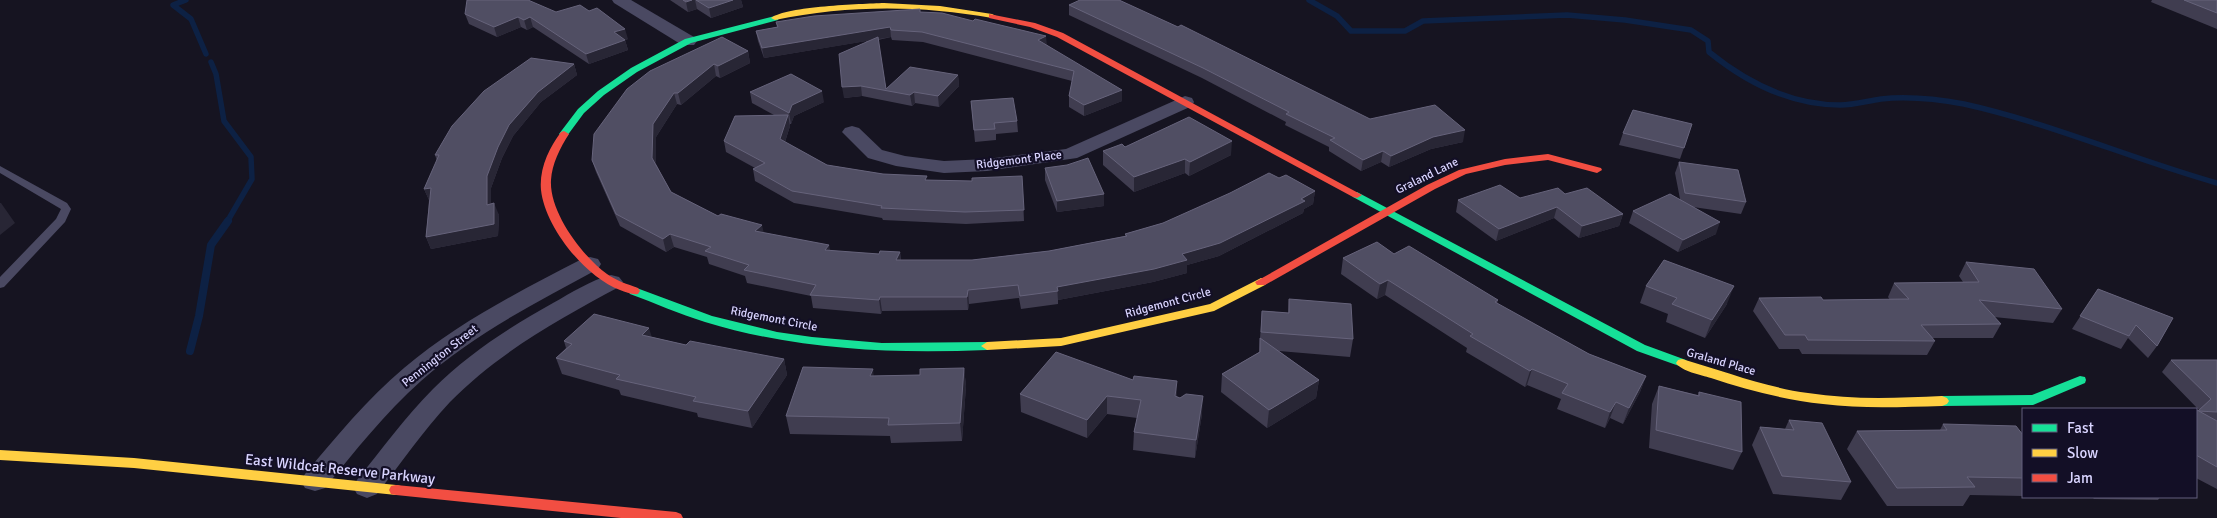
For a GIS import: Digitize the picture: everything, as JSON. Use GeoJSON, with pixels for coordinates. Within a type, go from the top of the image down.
{"type":"FeatureCollection","features":[{"type":"Feature","properties":{"kind":"street"},"geometry":{"type":"LineString","coordinates":[[620,0],[688,41]]}},
{"type":"Feature","properties":{"kind":"street","name":"Ridgemont Circle"},"geometry":{"type":"LineString","coordinates":[[897,5],[968,11],[1032,25],[1060,35],[1387,211],[1214,307],[1061,342],[925,349],[845,346],[777,336],[708,319],[611,282],[569,242],[555,217],[546,194],[548,166],[561,139],[581,111],[601,93],[634,70],[688,41],[778,17],[820,10],[897,5]]}},
{"type":"Feature","properties":{"kind":"street","name":"Ridgemont Place"},"geometry":{"type":"LineString","coordinates":[[852,132],[875,154],[903,162],[944,167],[1024,162],[1070,154],[1185,102]]}},
{"type":"Feature","properties":{"kind":"street","name":"Graland Lane"},"geometry":{"type":"LineString","coordinates":[[1387,211],[1463,172],[1505,162],[1548,158],[1597,170]]}},
{"type":"Feature","properties":{"kind":"street","name":"Graland Place"},"geometry":{"type":"LineString","coordinates":[[1387,211],[1641,348],[1679,364],[1724,379],[1808,398],[1868,402],[2033,400],[2080,380]]}},
{"type":"Feature","properties":{"kind":"street","name":"Pennington Street"},"geometry":{"type":"LineString","coordinates":[[315,481],[375,411],[413,374],[507,308],[590,264]]}},
{"type":"Feature","properties":{"kind":"street"},"geometry":{"type":"LineString","coordinates":[[367,488],[422,418],[454,383],[505,342],[542,319],[611,282]]}},
{"type":"Feature","properties":{"kind":"street","name":"East Wildcat Reserve Parkway"},"geometry":{"type":"LineString","coordinates":[[0,455],[134,463],[676,518]]}},
{"type":"Feature","properties":{"kind":"lane"},"geometry":{"type":"LineString","coordinates":[[0,169],[63,205],[66,209],[61,220],[0,284]]}},
{"type":"Feature","properties":{"kind":"building"},"geometry":{"type":"Polygon","coordinates":[[[467,0],[528,0],[556,12],[580,5],[589,11],[597,8],[625,29],[614,32],[625,40],[586,54],[530,17],[524,20],[518,17],[494,27],[465,14],[467,0]]]}},
{"type":"Feature","properties":{"kind":"building"},"geometry":{"type":"Polygon","coordinates":[[[696,0],[733,0],[709,8],[696,0]]]}},
{"type":"Feature","properties":{"kind":"building"},"geometry":{"type":"Polygon","coordinates":[[[1080,0],[1119,0],[1178,27],[1181,25],[1370,119],[1435,105],[1465,130],[1433,137],[1391,156],[1383,151],[1363,160],[1330,140],[1335,138],[1286,114],[1289,112],[1203,68],[1069,5],[1080,0]]]}},
{"type":"Feature","properties":{"kind":"building"},"geometry":{"type":"Polygon","coordinates":[[[2184,0],[2217,0],[2217,13],[2184,0]]]}},
{"type":"Feature","properties":{"kind":"building"},"geometry":{"type":"Polygon","coordinates":[[[920,9],[920,12],[942,13],[973,21],[975,19],[1046,36],[1038,40],[1122,90],[1084,105],[1069,96],[1074,71],[922,32],[891,30],[890,27],[762,48],[756,31],[778,27],[776,22],[814,16],[920,9]]]}},
{"type":"Feature","properties":{"kind":"building"},"geometry":{"type":"Polygon","coordinates":[[[722,37],[748,51],[718,66],[714,64],[678,93],[674,93],[653,124],[652,158],[671,192],[718,216],[721,214],[762,225],[755,231],[829,245],[825,250],[879,254],[880,251],[900,252],[896,260],[972,260],[1049,251],[1127,236],[1125,234],[1163,223],[1269,173],[1279,178],[1286,175],[1315,191],[1301,199],[1305,201],[1220,243],[1182,254],[1187,260],[1154,269],[1057,287],[1058,291],[1020,296],[1018,285],[968,290],[967,297],[880,297],[879,300],[810,295],[816,285],[744,270],[749,265],[705,251],[711,247],[670,234],[663,239],[616,214],[592,160],[594,134],[627,89],[650,71],[722,37]]]}},
{"type":"Feature","properties":{"kind":"building"},"geometry":{"type":"Polygon","coordinates":[[[878,37],[886,89],[910,67],[958,75],[938,96],[914,92],[910,95],[861,86],[842,87],[839,54],[878,37]]]}},
{"type":"Feature","properties":{"kind":"building"},"geometry":{"type":"Polygon","coordinates":[[[531,58],[574,64],[538,92],[509,125],[498,147],[487,176],[487,205],[494,203],[494,224],[426,237],[431,188],[424,189],[439,155],[435,155],[452,126],[484,91],[531,58]]]}},
{"type":"Feature","properties":{"kind":"building"},"geometry":{"type":"Polygon","coordinates":[[[791,74],[822,91],[792,105],[789,113],[750,92],[791,74]]]}},
{"type":"Feature","properties":{"kind":"building"},"geometry":{"type":"Polygon","coordinates":[[[1013,98],[1017,121],[994,123],[995,129],[974,130],[971,101],[1013,98]]]}},
{"type":"Feature","properties":{"kind":"building"},"geometry":{"type":"Polygon","coordinates":[[[1633,110],[1692,124],[1684,148],[1623,133],[1633,110]]]}},
{"type":"Feature","properties":{"kind":"building"},"geometry":{"type":"Polygon","coordinates":[[[788,115],[780,139],[827,165],[883,174],[927,176],[925,180],[972,181],[972,178],[1022,176],[1024,210],[965,212],[881,208],[882,206],[792,191],[753,169],[765,163],[724,141],[735,116],[788,115]]]}},
{"type":"Feature","properties":{"kind":"building"},"geometry":{"type":"Polygon","coordinates":[[[1189,117],[1232,141],[1190,162],[1185,159],[1134,177],[1103,151],[1122,144],[1125,147],[1189,117]]]}},
{"type":"Feature","properties":{"kind":"building"},"geometry":{"type":"Polygon","coordinates":[[[1088,158],[1104,194],[1057,201],[1045,168],[1067,165],[1088,158]]]}},
{"type":"Feature","properties":{"kind":"building"},"geometry":{"type":"Polygon","coordinates":[[[1679,162],[1738,170],[1746,202],[1685,193],[1679,162]]]}},
{"type":"Feature","properties":{"kind":"building"},"geometry":{"type":"Polygon","coordinates":[[[1500,185],[1520,198],[1558,188],[1565,194],[1587,188],[1623,214],[1582,226],[1557,207],[1499,229],[1458,200],[1500,185]]]}},
{"type":"Feature","properties":{"kind":"building"},"geometry":{"type":"Polygon","coordinates":[[[1670,194],[1720,222],[1683,240],[1633,211],[1670,194]]]}},
{"type":"Feature","properties":{"kind":"building"},"geometry":{"type":"Polygon","coordinates":[[[1377,242],[1394,254],[1409,246],[1498,300],[1495,302],[1589,354],[1646,376],[1629,408],[1616,402],[1610,412],[1562,393],[1568,384],[1532,369],[1530,371],[1470,336],[1473,334],[1388,280],[1380,284],[1343,258],[1377,242]]]}},
{"type":"Feature","properties":{"kind":"building"},"geometry":{"type":"Polygon","coordinates":[[[1664,260],[1734,286],[1712,320],[1672,304],[1677,298],[1646,286],[1664,260]]]}},
{"type":"Feature","properties":{"kind":"building"},"geometry":{"type":"Polygon","coordinates":[[[1966,262],[2034,269],[2062,309],[1979,300],[2001,324],[1921,325],[1935,341],[1808,340],[1805,335],[1785,335],[1759,298],[1821,297],[1823,300],[1909,299],[1894,283],[1979,282],[1966,262]]]}},
{"type":"Feature","properties":{"kind":"building"},"geometry":{"type":"Polygon","coordinates":[[[2098,289],[2173,318],[2157,346],[2136,325],[2129,336],[2080,316],[2098,289]]]}},
{"type":"Feature","properties":{"kind":"building"},"geometry":{"type":"Polygon","coordinates":[[[1289,299],[1351,304],[1353,339],[1261,332],[1262,311],[1289,313],[1289,299]]]}},
{"type":"Feature","properties":{"kind":"building"},"geometry":{"type":"Polygon","coordinates":[[[594,314],[649,328],[642,335],[686,345],[690,341],[784,359],[748,411],[693,401],[696,397],[616,379],[620,375],[556,358],[572,344],[564,341],[594,314]]]}},
{"type":"Feature","properties":{"kind":"building"},"geometry":{"type":"Polygon","coordinates":[[[1260,338],[1319,380],[1269,410],[1222,374],[1260,352],[1260,338]]]}},
{"type":"Feature","properties":{"kind":"building"},"geometry":{"type":"Polygon","coordinates":[[[1056,352],[1133,380],[1134,376],[1177,381],[1175,396],[1180,398],[1186,394],[1203,396],[1196,440],[1134,432],[1141,400],[1107,396],[1087,420],[1020,394],[1056,352]]]}},
{"type":"Feature","properties":{"kind":"building"},"geometry":{"type":"Polygon","coordinates":[[[2171,360],[2217,360],[2217,412],[2198,411],[2211,399],[2171,360]]]}},
{"type":"Feature","properties":{"kind":"building"},"geometry":{"type":"Polygon","coordinates":[[[803,367],[873,369],[870,376],[920,375],[920,369],[964,368],[960,423],[888,425],[889,418],[786,416],[803,367]]]}},
{"type":"Feature","properties":{"kind":"building"},"geometry":{"type":"Polygon","coordinates":[[[1659,386],[1699,396],[1699,392],[1741,402],[1742,452],[1656,430],[1659,386]]]}},
{"type":"Feature","properties":{"kind":"building"},"geometry":{"type":"Polygon","coordinates":[[[2197,410],[2217,421],[2217,467],[2197,456],[2197,410]]]}},
{"type":"Feature","properties":{"kind":"building"},"geometry":{"type":"Polygon","coordinates":[[[1789,420],[1822,423],[1851,482],[1782,476],[1760,427],[1794,430],[1789,420]]]}},
{"type":"Feature","properties":{"kind":"building"},"geometry":{"type":"Polygon","coordinates":[[[1943,424],[2016,426],[2022,434],[2022,478],[1967,477],[1975,487],[1897,488],[1857,431],[1947,430],[1943,424]]]}},
{"type":"Feature","properties":{"kind":"waterway"},"geometry":{"type":"LineString","coordinates":[[186,0],[173,5],[191,19],[206,54]]}},
{"type":"Feature","properties":{"kind":"waterway"},"geometry":{"type":"LineString","coordinates":[[1309,0],[1337,16],[1351,31],[1405,31],[1423,21],[1567,15],[1625,20],[1691,30],[1708,41],[1709,52],[1738,73],[1770,90],[1804,101],[1840,105],[1881,99],[1912,98],[1964,104],[2028,121],[2217,183]]}},
{"type":"Feature","properties":{"kind":"waterway"},"geometry":{"type":"LineString","coordinates":[[211,62],[216,74],[224,121],[251,157],[252,179],[227,222]]}},
{"type":"Feature","properties":{"kind":"waterway"},"geometry":{"type":"LineString","coordinates":[[190,351],[199,316],[211,245],[228,221]]}},
{"type":"Feature","properties":{"kind":"traffic: fast"},"geometry":{"type":"LineString","coordinates":[[564,134],[581,111],[601,93],[634,70],[688,41],[775,18]]}},
{"type":"Feature","properties":{"kind":"traffic: fast"},"geometry":{"type":"LineString","coordinates":[[1357,195],[1641,348],[1682,363]]}},
{"type":"Feature","properties":{"kind":"traffic: fast"},"geometry":{"type":"LineString","coordinates":[[634,291],[708,319],[777,336],[847,345],[882,347],[987,346]]}},
{"type":"Feature","properties":{"kind":"traffic: fast"},"geometry":{"type":"LineString","coordinates":[[1942,401],[2033,400],[2080,380]]}},
{"type":"Feature","properties":{"kind":"traffic: slow"},"geometry":{"type":"LineString","coordinates":[[775,18],[801,12],[884,5],[940,8],[992,16]]}},
{"type":"Feature","properties":{"kind":"traffic: slow"},"geometry":{"type":"LineString","coordinates":[[987,346],[1061,342],[1214,307],[1261,282]]}},
{"type":"Feature","properties":{"kind":"traffic: slow"},"geometry":{"type":"LineString","coordinates":[[1682,363],[1744,384],[1808,398],[1858,402],[1942,401]]}},
{"type":"Feature","properties":{"kind":"traffic: slow"},"geometry":{"type":"LineString","coordinates":[[0,455],[134,463],[396,490]]}},
{"type":"Feature","properties":{"kind":"traffic: jam"},"geometry":{"type":"LineString","coordinates":[[992,16],[1032,25],[1060,35],[1357,195]]}},
{"type":"Feature","properties":{"kind":"traffic: jam"},"geometry":{"type":"LineString","coordinates":[[564,134],[552,155],[547,172],[546,188],[550,207],[563,232],[592,267],[612,282],[634,291]]}},
{"type":"Feature","properties":{"kind":"traffic: jam"},"geometry":{"type":"LineString","coordinates":[[1261,282],[1431,187],[1463,172],[1505,162],[1548,157],[1597,170]]}},
{"type":"Feature","properties":{"kind":"traffic: jam"},"geometry":{"type":"LineString","coordinates":[[396,490],[676,518]]}}]}
